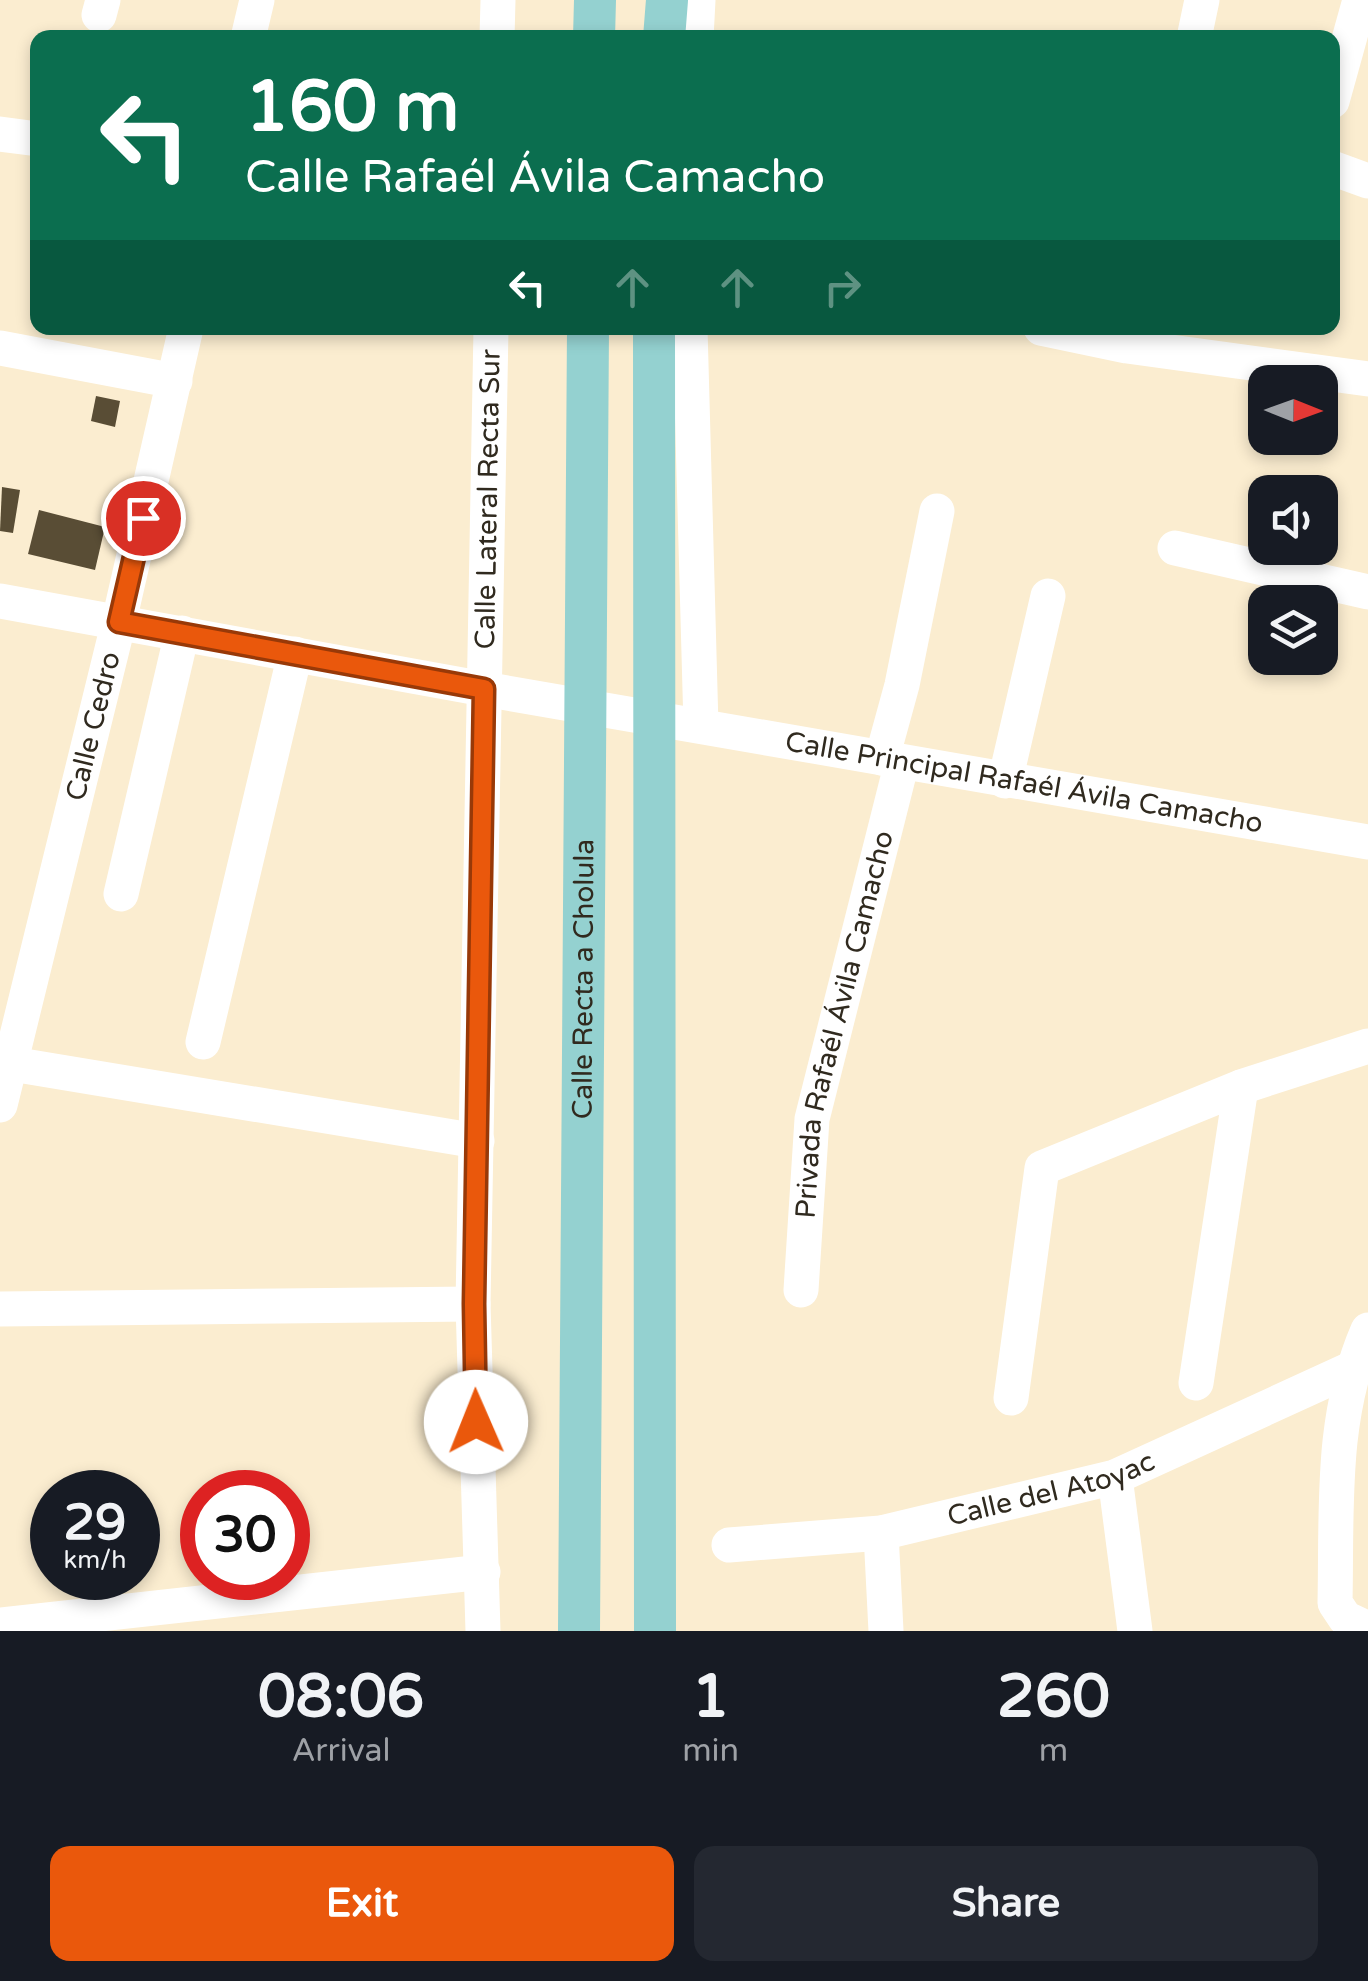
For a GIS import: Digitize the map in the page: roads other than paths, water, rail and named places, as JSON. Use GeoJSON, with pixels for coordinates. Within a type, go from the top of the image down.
{"type":"FeatureCollection","features":[{"type":"Feature","properties":{"kind":"main road"},"geometry":{"type":"LineString","coordinates":[[594,0],[594,30]]}},
{"type":"Feature","properties":{"kind":"main road"},"geometry":{"type":"LineString","coordinates":[[656,0],[656,30]]}},
{"type":"Feature","properties":{"kind":"main road"},"geometry":{"type":"LineString","coordinates":[[665,30],[667,0]]}},
{"type":"Feature","properties":{"kind":"main road","name":"Calle Recta a Cholula"},"geometry":{"type":"LineString","coordinates":[[578,1631],[588,335]]}},
{"type":"Feature","properties":{"kind":"main road"},"geometry":{"type":"LineString","coordinates":[[654,335],[655,1631]]}},
{"type":"Feature","properties":{"kind":"street"},"geometry":{"type":"LineString","coordinates":[[250,30],[256,0]]}},
{"type":"Feature","properties":{"kind":"street"},"geometry":{"type":"LineString","coordinates":[[497,30],[498,0]]}},
{"type":"Feature","properties":{"kind":"street"},"geometry":{"type":"LineString","coordinates":[[696,30],[698,0]]}},
{"type":"Feature","properties":{"kind":"street"},"geometry":{"type":"LineString","coordinates":[[1196,30],[1202,0]]}},
{"type":"Feature","properties":{"kind":"street"},"geometry":{"type":"LineString","coordinates":[[1340,72],[1360,0]]}},
{"type":"Feature","properties":{"kind":"street"},"geometry":{"type":"LineString","coordinates":[[0,134],[30,138]]}},
{"type":"Feature","properties":{"kind":"street"},"geometry":{"type":"LineString","coordinates":[[1340,171],[1368,181]]}},
{"type":"Feature","properties":{"kind":"street","name":"Calle Cedro"},"geometry":{"type":"LineString","coordinates":[[0,1105],[6,1063],[119,622],[185,335]]}},
{"type":"Feature","properties":{"kind":"street","name":"Calle Lateral Recta Sur"},"geometry":{"type":"LineString","coordinates":[[483,1631],[474,1304],[491,335]]}},
{"type":"Feature","properties":{"kind":"street"},"geometry":{"type":"LineString","coordinates":[[690,335],[692,724]]}},
{"type":"Feature","properties":{"kind":"street"},"geometry":{"type":"LineString","coordinates":[[1129,337],[1368,379]]}},
{"type":"Feature","properties":{"kind":"street"},"geometry":{"type":"LineString","coordinates":[[0,348],[175,381]]}},
{"type":"Feature","properties":{"kind":"street","name":"Privada Rafaél Ávila Camacho"},"geometry":{"type":"LineString","coordinates":[[800,1290],[812,1120],[892,760],[902,685],[937,511]]}},
{"type":"Feature","properties":{"kind":"street"},"geometry":{"type":"LineString","coordinates":[[1175,548],[1368,592]]}},
{"type":"Feature","properties":{"kind":"street"},"geometry":{"type":"LineString","coordinates":[[1005,781],[1048,596]]}},
{"type":"Feature","properties":{"kind":"street","name":"Calle Principal Rafaél Ávila Camacho"},"geometry":{"type":"LineString","coordinates":[[0,601],[1368,842]]}},
{"type":"Feature","properties":{"kind":"street"},"geometry":{"type":"LineString","coordinates":[[121,894],[182,633]]}},
{"type":"Feature","properties":{"kind":"street"},"geometry":{"type":"LineString","coordinates":[[204,1042],[295,654]]}},
{"type":"Feature","properties":{"kind":"street"},"geometry":{"type":"LineString","coordinates":[[1010,1398],[1042,1168],[1241,1087],[1368,1046]]}},
{"type":"Feature","properties":{"kind":"street"},"geometry":{"type":"LineString","coordinates":[[6,1063],[477,1142]]}},
{"type":"Feature","properties":{"kind":"street"},"geometry":{"type":"LineString","coordinates":[[1196,1384],[1241,1087]]}},
{"type":"Feature","properties":{"kind":"street"},"geometry":{"type":"LineString","coordinates":[[0,1308],[474,1304]]}},
{"type":"Feature","properties":{"kind":"street"},"geometry":{"type":"LineString","coordinates":[[1368,1330],[1351,1369],[1339,1440],[1335,1603],[1344,1618],[1368,1629]]}},
{"type":"Feature","properties":{"kind":"street","name":"Calle del Atoyac"},"geometry":{"type":"LineString","coordinates":[[729,1545],[881,1533],[1115,1477],[1351,1369]]}},
{"type":"Feature","properties":{"kind":"street"},"geometry":{"type":"LineString","coordinates":[[1115,1477],[1135,1631]]}},
{"type":"Feature","properties":{"kind":"street"},"geometry":{"type":"LineString","coordinates":[[881,1533],[886,1631]]}},
{"type":"Feature","properties":{"kind":"street"},"geometry":{"type":"LineString","coordinates":[[0,1625],[483,1572]]}}]}
